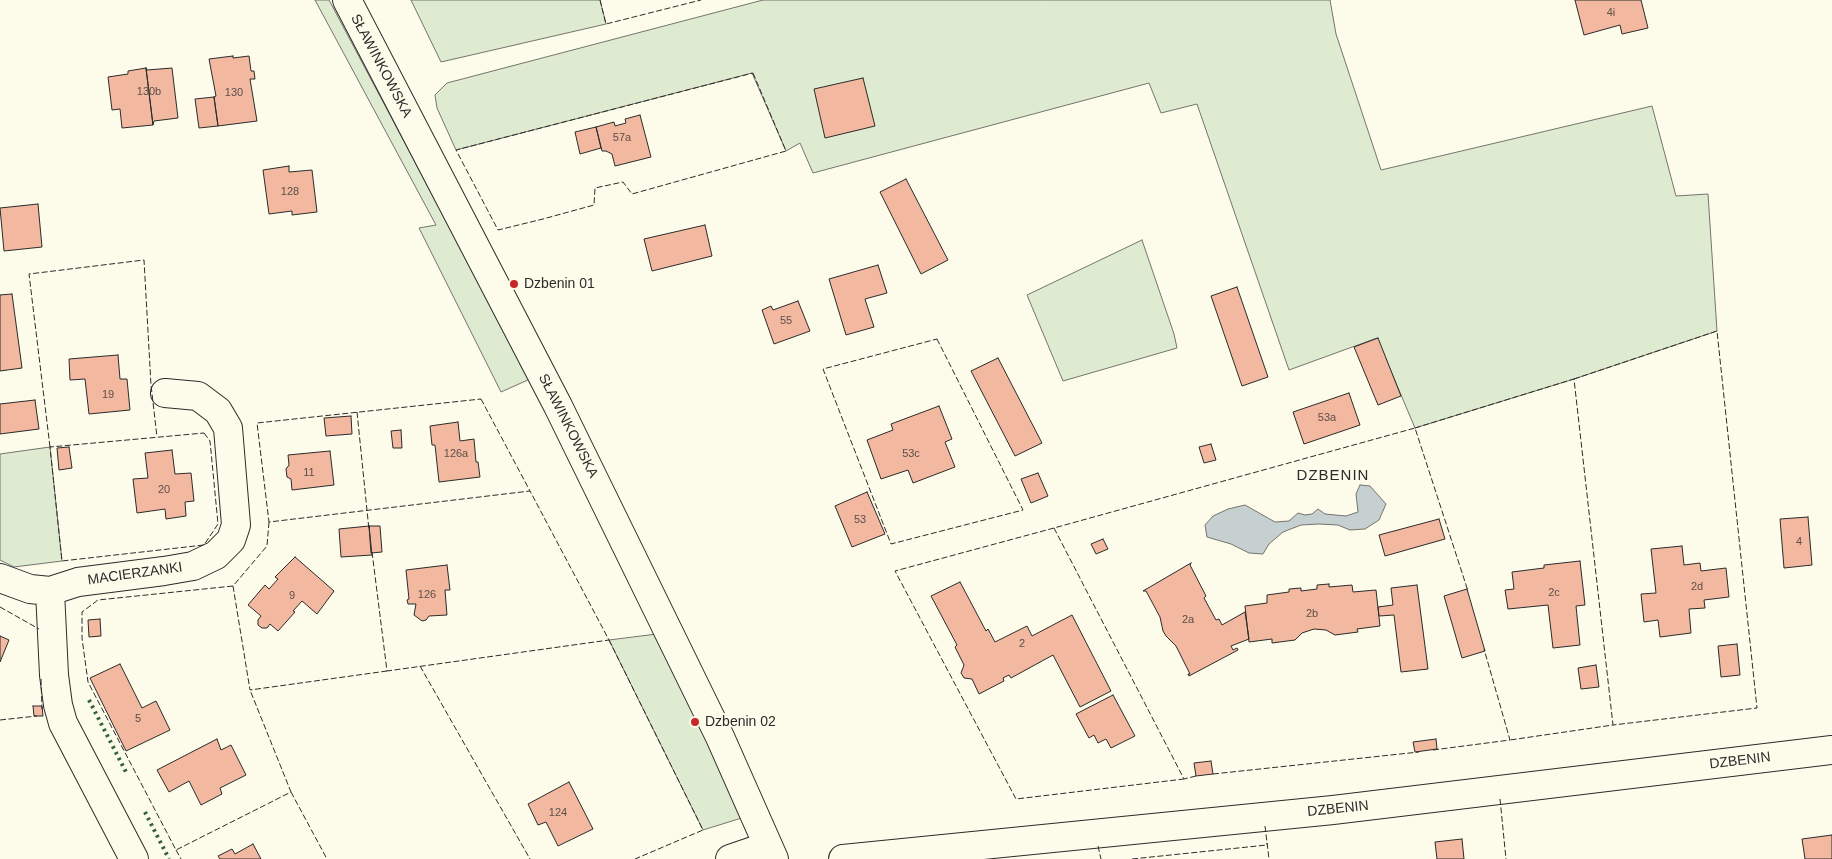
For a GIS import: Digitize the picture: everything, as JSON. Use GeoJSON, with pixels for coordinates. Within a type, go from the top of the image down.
{"type":"FeatureCollection","features":[{"type":"Feature","properties":{"kind":"street","name":"SŁAWINKOWSKA"},"geometry":{"type":"LineString","coordinates":[[347,0],[562,413],[720,737],[771,852]]}},
{"type":"Feature","properties":{"kind":"street","name":"MACIERZANKI"},"geometry":{"type":"LineString","coordinates":[[0,578],[30,589],[50,590],[78,582],[193,566],[216,555],[231,540],[236,525],[228,428],[218,411],[198,396],[165,393]]}},
{"type":"Feature","properties":{"kind":"street"},"geometry":{"type":"LineString","coordinates":[[50,590],[54,675],[58,705],[64,723],[134,859]]}},
{"type":"Feature","properties":{"kind":"street","name":"DZBENIN"},"geometry":{"type":"LineString","coordinates":[[843,859],[1333,810],[1832,750]]}},
{"type":"Feature","properties":{"kind":"street"},"geometry":{"type":"LineString","coordinates":[[730,859],[771,852]]}},
{"type":"Feature","properties":{"kind":"green space"},"geometry":{"type":"Polygon","coordinates":[[[315,0],[329,0],[530,379],[501,392],[419,228],[436,225],[315,0]]]}},
{"type":"Feature","properties":{"kind":"green space"},"geometry":{"type":"Polygon","coordinates":[[[411,0],[600,0],[606,24],[441,62],[411,0]]]}},
{"type":"Feature","properties":{"kind":"green space"},"geometry":{"type":"Polygon","coordinates":[[[763,0],[1330,0],[1336,34],[1381,170],[1652,106],[1676,196],[1708,194],[1717,331],[1574,379],[1415,428],[1377,338],[1289,370],[1197,104],[1161,113],[1149,83],[813,173],[800,143],[786,151],[752,73],[456,150],[437,108],[435,95],[447,83],[763,0]]]}},
{"type":"Feature","properties":{"kind":"green space"},"geometry":{"type":"Polygon","coordinates":[[[1142,240],[1177,348],[1063,381],[1027,295],[1142,240]]]}},
{"type":"Feature","properties":{"kind":"green space"},"geometry":{"type":"Polygon","coordinates":[[[50,447],[62,561],[14,567],[0,560],[0,454],[50,447]]]}},
{"type":"Feature","properties":{"kind":"green space"},"geometry":{"type":"Polygon","coordinates":[[[657,634],[748,816],[703,830],[609,640],[657,634]]]}},
{"type":"Feature","properties":{"kind":"shaded area"},"geometry":{"type":"Polygon","coordinates":[[[1360,485],[1370,486],[1386,504],[1379,520],[1365,529],[1350,530],[1338,525],[1301,525],[1283,532],[1269,544],[1263,554],[1249,553],[1231,544],[1207,537],[1205,525],[1213,516],[1228,509],[1245,505],[1275,522],[1289,521],[1298,513],[1312,514],[1318,509],[1325,514],[1346,516],[1358,512],[1356,494],[1360,485]]]}},
{"type":"Feature","properties":{"kind":"building"},"geometry":{"type":"Polygon","coordinates":[[[1575,0],[1641,0],[1648,28],[1622,34],[1620,25],[1584,35],[1575,0]]]}},
{"type":"Feature","properties":{"kind":"building"},"geometry":{"type":"Polygon","coordinates":[[[233,56],[233,58],[249,56],[251,71],[254,71],[255,79],[250,79],[257,121],[218,126],[214,97],[216,96],[209,59],[233,56]]]}},
{"type":"Feature","properties":{"kind":"building"},"geometry":{"type":"Polygon","coordinates":[[[146,68],[147,70],[172,68],[178,118],[154,121],[153,125],[146,68]]]}},
{"type":"Feature","properties":{"kind":"building"},"geometry":{"type":"Polygon","coordinates":[[[146,68],[153,125],[122,128],[120,109],[112,110],[108,77],[128,74],[128,71],[146,68]]]}},
{"type":"Feature","properties":{"kind":"building"},"geometry":{"type":"Polygon","coordinates":[[[863,78],[875,126],[825,138],[814,89],[863,78]]]}},
{"type":"Feature","properties":{"kind":"building"},"geometry":{"type":"Polygon","coordinates":[[[214,97],[218,126],[199,128],[195,99],[214,97]]]}},
{"type":"Feature","properties":{"kind":"building"},"geometry":{"type":"Polygon","coordinates":[[[640,115],[651,157],[615,166],[612,154],[602,151],[596,127],[614,122],[615,126],[626,123],[625,119],[640,115]]]}},
{"type":"Feature","properties":{"kind":"building"},"geometry":{"type":"Polygon","coordinates":[[[596,127],[601,148],[580,154],[575,132],[596,127]]]}},
{"type":"Feature","properties":{"kind":"building"},"geometry":{"type":"Polygon","coordinates":[[[289,166],[289,172],[312,170],[317,212],[292,215],[292,211],[269,214],[263,170],[289,166]]]}},
{"type":"Feature","properties":{"kind":"building"},"geometry":{"type":"Polygon","coordinates":[[[906,179],[948,260],[921,274],[880,192],[906,179]]]}},
{"type":"Feature","properties":{"kind":"building"},"geometry":{"type":"Polygon","coordinates":[[[38,204],[42,247],[4,251],[0,208],[38,204]]]}},
{"type":"Feature","properties":{"kind":"building"},"geometry":{"type":"Polygon","coordinates":[[[705,225],[712,256],[652,271],[644,239],[705,225]]]}},
{"type":"Feature","properties":{"kind":"building"},"geometry":{"type":"Polygon","coordinates":[[[878,265],[887,293],[865,299],[874,327],[846,335],[829,279],[878,265]]]}},
{"type":"Feature","properties":{"kind":"building"},"geometry":{"type":"Polygon","coordinates":[[[1237,287],[1268,377],[1242,386],[1211,296],[1237,287]]]}},
{"type":"Feature","properties":{"kind":"building"},"geometry":{"type":"Polygon","coordinates":[[[12,294],[22,368],[0,371],[0,295],[12,294]]]}},
{"type":"Feature","properties":{"kind":"building"},"geometry":{"type":"Polygon","coordinates":[[[798,301],[810,331],[774,344],[762,310],[771,306],[773,310],[798,301]]]}},
{"type":"Feature","properties":{"kind":"building"},"geometry":{"type":"Polygon","coordinates":[[[1378,338],[1401,396],[1378,405],[1354,347],[1378,338]]]}},
{"type":"Feature","properties":{"kind":"building"},"geometry":{"type":"Polygon","coordinates":[[[118,355],[120,379],[127,379],[130,410],[89,414],[85,379],[70,380],[69,359],[118,355]]]}},
{"type":"Feature","properties":{"kind":"building"},"geometry":{"type":"Polygon","coordinates":[[[998,358],[1042,443],[1015,456],[971,371],[998,358]]]}},
{"type":"Feature","properties":{"kind":"building"},"geometry":{"type":"Polygon","coordinates":[[[1349,393],[1360,425],[1304,444],[1293,412],[1349,393]]]}},
{"type":"Feature","properties":{"kind":"building"},"geometry":{"type":"Polygon","coordinates":[[[35,400],[39,429],[0,434],[0,404],[35,400]]]}},
{"type":"Feature","properties":{"kind":"building"},"geometry":{"type":"Polygon","coordinates":[[[939,406],[952,439],[945,442],[955,467],[913,483],[908,470],[881,479],[867,440],[893,430],[891,424],[939,406]]]}},
{"type":"Feature","properties":{"kind":"building"},"geometry":{"type":"Polygon","coordinates":[[[351,416],[352,434],[326,436],[324,418],[351,416]]]}},
{"type":"Feature","properties":{"kind":"building"},"geometry":{"type":"Polygon","coordinates":[[[458,422],[460,441],[474,439],[476,462],[478,462],[480,477],[439,482],[435,445],[432,445],[430,426],[458,422]]]}},
{"type":"Feature","properties":{"kind":"building"},"geometry":{"type":"Polygon","coordinates":[[[401,430],[402,448],[393,448],[391,431],[401,430]]]}},
{"type":"Feature","properties":{"kind":"building"},"geometry":{"type":"Polygon","coordinates":[[[1211,444],[1216,460],[1204,463],[1199,447],[1211,444]]]}},
{"type":"Feature","properties":{"kind":"building"},"geometry":{"type":"Polygon","coordinates":[[[69,447],[72,468],[59,470],[57,448],[69,447]]]}},
{"type":"Feature","properties":{"kind":"building"},"geometry":{"type":"Polygon","coordinates":[[[172,450],[175,474],[191,473],[194,501],[185,502],[186,516],[166,519],[165,509],[137,513],[133,479],[148,478],[145,453],[172,450]]]}},
{"type":"Feature","properties":{"kind":"building"},"geometry":{"type":"Polygon","coordinates":[[[330,451],[334,485],[292,490],[291,479],[287,477],[286,469],[289,465],[288,455],[330,451]]]}},
{"type":"Feature","properties":{"kind":"building"},"geometry":{"type":"Polygon","coordinates":[[[1038,473],[1048,496],[1031,503],[1021,479],[1038,473]]]}},
{"type":"Feature","properties":{"kind":"building"},"geometry":{"type":"Polygon","coordinates":[[[867,492],[885,534],[852,547],[835,506],[867,492]]]}},
{"type":"Feature","properties":{"kind":"building"},"geometry":{"type":"Polygon","coordinates":[[[1808,517],[1812,565],[1784,568],[1780,519],[1808,517]]]}},
{"type":"Feature","properties":{"kind":"building"},"geometry":{"type":"Polygon","coordinates":[[[1439,519],[1445,539],[1385,556],[1379,535],[1439,519]]]}},
{"type":"Feature","properties":{"kind":"building"},"geometry":{"type":"Polygon","coordinates":[[[369,526],[380,526],[382,552],[371,553],[369,526]]]}},
{"type":"Feature","properties":{"kind":"building"},"geometry":{"type":"Polygon","coordinates":[[[369,526],[372,555],[341,557],[339,529],[369,526]]]}},
{"type":"Feature","properties":{"kind":"building"},"geometry":{"type":"Polygon","coordinates":[[[1103,539],[1108,549],[1096,554],[1091,544],[1103,539]]]}},
{"type":"Feature","properties":{"kind":"building"},"geometry":{"type":"Polygon","coordinates":[[[1682,546],[1684,565],[1700,563],[1701,571],[1726,568],[1729,597],[1704,600],[1705,608],[1689,609],[1691,633],[1660,637],[1658,620],[1644,622],[1641,594],[1656,593],[1651,549],[1682,546]]]}},
{"type":"Feature","properties":{"kind":"building"},"geometry":{"type":"Polygon","coordinates":[[[295,557],[334,591],[317,614],[302,601],[278,631],[270,624],[267,628],[262,628],[258,625],[258,620],[261,616],[248,605],[265,585],[269,589],[278,579],[275,577],[295,557]]]}},
{"type":"Feature","properties":{"kind":"building"},"geometry":{"type":"Polygon","coordinates":[[[1580,561],[1585,605],[1576,606],[1580,645],[1553,648],[1548,605],[1508,609],[1505,590],[1514,589],[1512,572],[1544,568],[1544,565],[1580,561]]]}},
{"type":"Feature","properties":{"kind":"building"},"geometry":{"type":"Polygon","coordinates":[[[1191,563],[1190,565],[1206,596],[1204,598],[1216,620],[1219,619],[1222,625],[1245,612],[1249,639],[1231,646],[1233,650],[1237,648],[1238,650],[1189,676],[1188,674],[1190,674],[1176,646],[1163,631],[1160,617],[1146,591],[1143,591],[1191,563]]]}},
{"type":"Feature","properties":{"kind":"building"},"geometry":{"type":"Polygon","coordinates":[[[447,565],[450,590],[445,590],[447,615],[429,616],[426,620],[422,621],[414,615],[416,604],[408,604],[406,570],[447,565]]]}},
{"type":"Feature","properties":{"kind":"building"},"geometry":{"type":"Polygon","coordinates":[[[960,582],[986,631],[988,629],[995,642],[1027,626],[1032,636],[1072,615],[1111,691],[1080,707],[1053,655],[1011,678],[1009,675],[1003,678],[1004,681],[979,694],[972,679],[964,678],[961,673],[964,665],[955,647],[957,645],[931,596],[960,582]]]}},
{"type":"Feature","properties":{"kind":"building"},"geometry":{"type":"Polygon","coordinates":[[[1329,584],[1329,587],[1352,585],[1353,592],[1376,590],[1380,626],[1357,629],[1358,632],[1335,635],[1326,630],[1314,629],[1302,633],[1295,640],[1272,643],[1272,639],[1249,642],[1245,606],[1267,603],[1267,595],[1289,592],[1289,589],[1301,588],[1301,591],[1317,589],[1317,585],[1329,584]]]}},
{"type":"Feature","properties":{"kind":"building"},"geometry":{"type":"Polygon","coordinates":[[[1417,585],[1428,669],[1401,672],[1394,615],[1379,616],[1378,607],[1393,605],[1391,588],[1417,585]]]}},
{"type":"Feature","properties":{"kind":"building"},"geometry":{"type":"Polygon","coordinates":[[[1467,589],[1485,651],[1462,658],[1444,596],[1467,589]]]}},
{"type":"Feature","properties":{"kind":"building"},"geometry":{"type":"Polygon","coordinates":[[[100,619],[101,636],[89,637],[88,620],[100,619]]]}},
{"type":"Feature","properties":{"kind":"building"},"geometry":{"type":"Polygon","coordinates":[[[0,636],[9,640],[0,662],[0,636]]]}},
{"type":"Feature","properties":{"kind":"building"},"geometry":{"type":"Polygon","coordinates":[[[1737,644],[1740,675],[1721,677],[1718,646],[1737,644]]]}},
{"type":"Feature","properties":{"kind":"building"},"geometry":{"type":"Polygon","coordinates":[[[120,664],[142,708],[156,701],[170,730],[126,751],[90,678],[120,664]]]}},
{"type":"Feature","properties":{"kind":"building"},"geometry":{"type":"Polygon","coordinates":[[[1596,665],[1599,687],[1581,689],[1578,668],[1596,665]]]}},
{"type":"Feature","properties":{"kind":"building"},"geometry":{"type":"Polygon","coordinates":[[[1113,695],[1135,736],[1111,748],[1106,739],[1098,743],[1094,735],[1089,738],[1076,714],[1113,695]]]}},
{"type":"Feature","properties":{"kind":"building"},"geometry":{"type":"Polygon","coordinates":[[[33,706],[42,706],[43,716],[34,716],[33,706]]]}},
{"type":"Feature","properties":{"kind":"building"},"geometry":{"type":"Polygon","coordinates":[[[217,739],[221,750],[231,745],[246,775],[220,788],[222,794],[201,805],[189,781],[169,792],[157,770],[217,739]]]}},
{"type":"Feature","properties":{"kind":"building"},"geometry":{"type":"Polygon","coordinates":[[[1436,739],[1437,749],[1415,752],[1413,742],[1436,739]]]}},
{"type":"Feature","properties":{"kind":"building"},"geometry":{"type":"Polygon","coordinates":[[[1211,761],[1213,774],[1196,776],[1194,763],[1211,761]]]}},
{"type":"Feature","properties":{"kind":"building"},"geometry":{"type":"Polygon","coordinates":[[[569,782],[593,829],[558,846],[546,822],[538,825],[528,804],[569,782]]]}},
{"type":"Feature","properties":{"kind":"building"},"geometry":{"type":"Polygon","coordinates":[[[1832,835],[1832,859],[1805,859],[1802,839],[1832,835]]]}},
{"type":"Feature","properties":{"kind":"building"},"geometry":{"type":"Polygon","coordinates":[[[1462,839],[1464,859],[1437,859],[1435,842],[1462,839]]]}},
{"type":"Feature","properties":{"kind":"building"},"geometry":{"type":"Polygon","coordinates":[[[253,844],[261,859],[220,859],[218,856],[232,849],[235,854],[253,844]]]}},
{"type":"Feature","properties":{"kind":"hedge"},"geometry":{"type":"LineString","coordinates":[[89,700],[127,774]]}},
{"type":"Feature","properties":{"kind":"hedge"},"geometry":{"type":"LineString","coordinates":[[145,812],[169,859]]}},
{"type":"Feature","properties":{"kind":"fence"},"geometry":{"type":"LineString","coordinates":[[600,0],[606,24],[701,0]]}},
{"type":"Feature","properties":{"kind":"fence"},"geometry":{"type":"LineString","coordinates":[[753,73],[786,151],[632,194],[623,182],[595,188],[594,205],[543,219],[498,230],[456,150],[753,73]]}},
{"type":"Feature","properties":{"kind":"fence"},"geometry":{"type":"LineString","coordinates":[[50,447],[29,274],[144,260],[151,385],[157,437]]}},
{"type":"Feature","properties":{"kind":"fence"},"geometry":{"type":"LineString","coordinates":[[1574,379],[1717,331],[1757,708],[1613,725]]}},
{"type":"Feature","properties":{"kind":"fence"},"geometry":{"type":"LineString","coordinates":[[937,339],[1023,510],[891,544],[823,369],[937,339]]}},
{"type":"Feature","properties":{"kind":"fence"},"geometry":{"type":"LineString","coordinates":[[1415,428],[1574,379],[1613,725],[1510,740]]}},
{"type":"Feature","properties":{"kind":"fence"},"geometry":{"type":"LineString","coordinates":[[481,399],[530,491],[269,522],[257,423],[481,399]]}},
{"type":"Feature","properties":{"kind":"fence"},"geometry":{"type":"LineString","coordinates":[[357,412],[369,530]]}},
{"type":"Feature","properties":{"kind":"fence"},"geometry":{"type":"LineString","coordinates":[[1196,776],[1184,779],[1054,528],[1415,428],[1468,591]]}},
{"type":"Feature","properties":{"kind":"fence"},"geometry":{"type":"LineString","coordinates":[[204,433],[210,441],[218,524],[204,545],[62,561],[50,447],[204,433]]}},
{"type":"Feature","properties":{"kind":"fence"},"geometry":{"type":"LineString","coordinates":[[372,552],[387,671],[609,640],[530,491]]}},
{"type":"Feature","properties":{"kind":"fence"},"geometry":{"type":"LineString","coordinates":[[269,522],[267,546],[233,586],[250,690],[387,671]]}},
{"type":"Feature","properties":{"kind":"fence"},"geometry":{"type":"LineString","coordinates":[[1054,528],[895,571],[1016,799],[1184,779]]}},
{"type":"Feature","properties":{"kind":"fence"},"geometry":{"type":"LineString","coordinates":[[233,586],[98,600],[82,612],[82,638],[88,682],[176,850],[291,792],[250,690]]}},
{"type":"Feature","properties":{"kind":"fence"},"geometry":{"type":"LineString","coordinates":[[0,607],[39,629]]}},
{"type":"Feature","properties":{"kind":"fence"},"geometry":{"type":"LineString","coordinates":[[609,640],[703,830],[635,859]]}},
{"type":"Feature","properties":{"kind":"fence"},"geometry":{"type":"LineString","coordinates":[[1433,750],[1510,740],[1484,649]]}},
{"type":"Feature","properties":{"kind":"fence"},"geometry":{"type":"LineString","coordinates":[[420,666],[530,859]]}},
{"type":"Feature","properties":{"kind":"fence"},"geometry":{"type":"LineString","coordinates":[[41,679],[42,709]]}},
{"type":"Feature","properties":{"kind":"fence"},"geometry":{"type":"LineString","coordinates":[[0,720],[37,716]]}},
{"type":"Feature","properties":{"kind":"fence"},"geometry":{"type":"LineString","coordinates":[[1213,774],[1419,752]]}},
{"type":"Feature","properties":{"kind":"fence"},"geometry":{"type":"LineString","coordinates":[[291,792],[327,859]]}},
{"type":"Feature","properties":{"kind":"fence"},"geometry":{"type":"LineString","coordinates":[[1500,799],[1506,859]]}},
{"type":"Feature","properties":{"kind":"fence"},"geometry":{"type":"LineString","coordinates":[[1265,826],[1269,859]]}},
{"type":"Feature","properties":{"kind":"fence"},"geometry":{"type":"LineString","coordinates":[[1132,859],[1267,845],[1267,843]]}},
{"type":"Feature","properties":{"kind":"fence"},"geometry":{"type":"LineString","coordinates":[[1098,846],[1101,859]]}},
{"type":"Feature","properties":{"kind":"fence"},"geometry":{"type":"LineString","coordinates":[[176,850],[181,859]]}},
{"type":"Feature","properties":{"kind":"place","name":"Dzbenin 01"},"geometry":{"type":"Point","coordinates":[514,284]}},
{"type":"Feature","properties":{"kind":"place","name":"Dzbenin 02"},"geometry":{"type":"Point","coordinates":[695,722]}},
{"type":"Feature","properties":{"kind":"district","name":"DZBENIN"},"geometry":{"type":"Point","coordinates":[1333,476]}}]}
